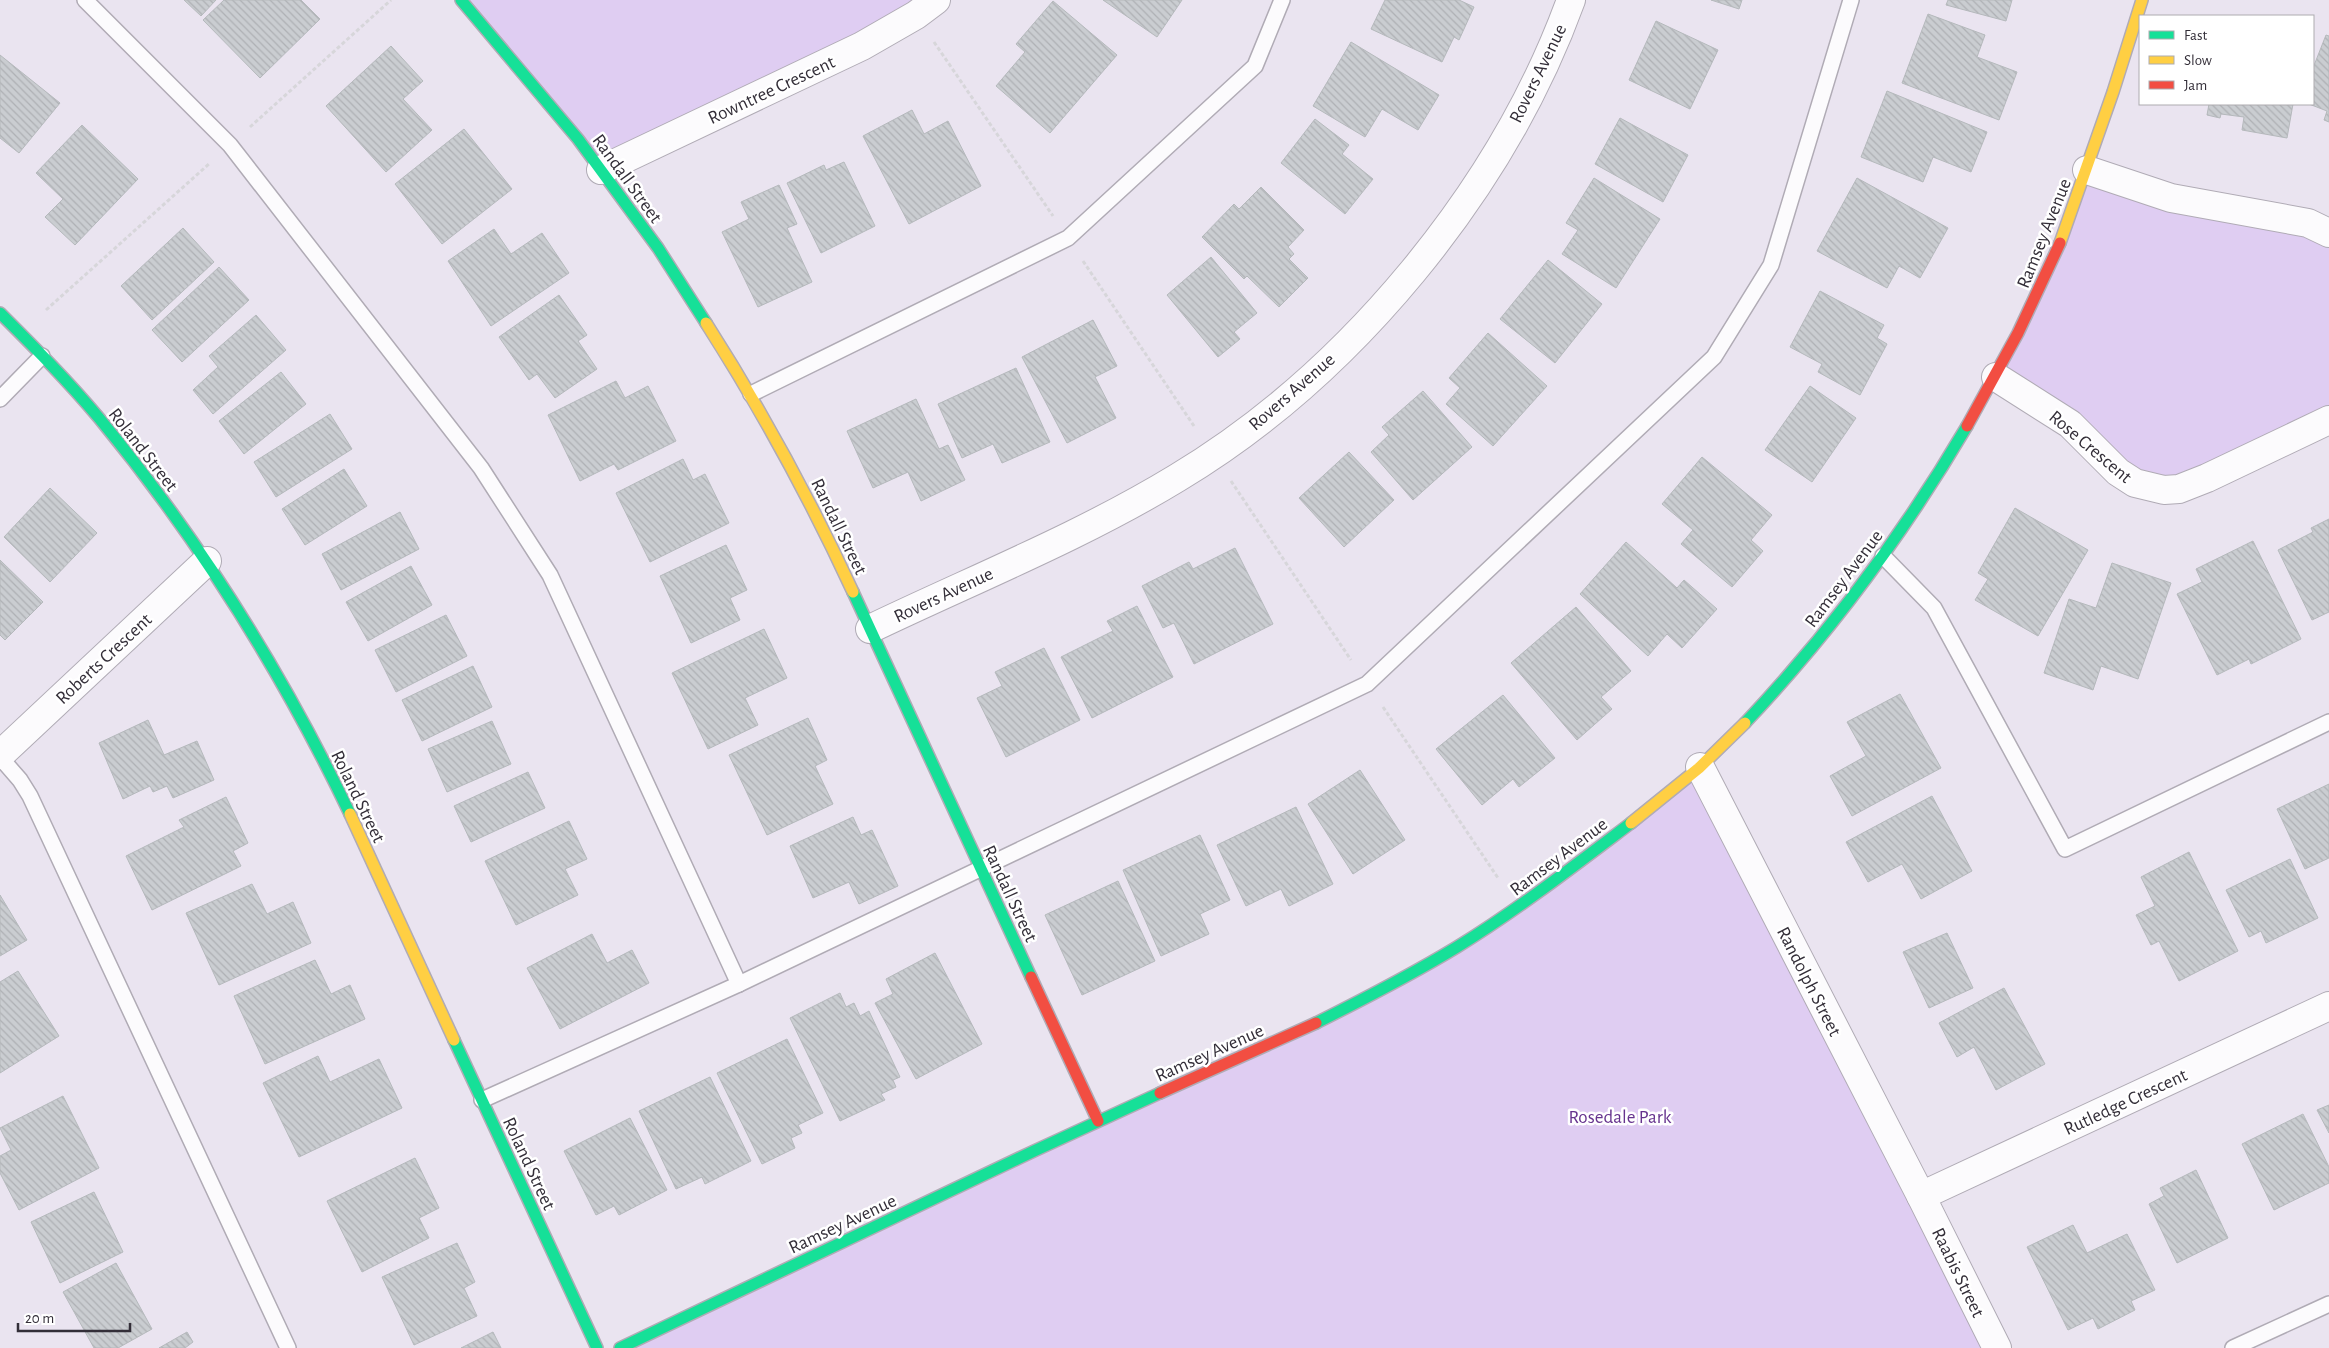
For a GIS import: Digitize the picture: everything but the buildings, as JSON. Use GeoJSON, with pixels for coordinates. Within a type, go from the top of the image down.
{"type":"FeatureCollection","features":[{"type":"Feature","properties":{"kind":"street","name":"Randall Street"},"geometry":{"type":"LineString","coordinates":[[461,0],[572,132],[601,170],[658,248],[751,394],[803,488],[1098,1121]]}},
{"type":"Feature","properties":{"kind":"street","name":"Rowntree Crescent"},"geometry":{"type":"LineString","coordinates":[[601,170],[862,46],[916,16],[936,0]]}},
{"type":"Feature","properties":{"kind":"street","name":"Rovers Avenue"},"geometry":{"type":"LineString","coordinates":[[870,629],[1143,498],[1213,454],[1289,396],[1336,354],[1408,278],[1449,226],[1491,162],[1526,100],[1570,0]]}},
{"type":"Feature","properties":{"kind":"street","name":"Ramsey Avenue"},"geometry":{"type":"LineString","coordinates":[[620,1348],[1098,1121],[1311,1025],[1380,991],[1442,956],[1518,908],[1649,809],[1700,767],[1760,706],[1820,638],[1883,556],[1934,483],[1996,377],[2040,289],[2087,170],[2119,78],[2142,0]]}},
{"type":"Feature","properties":{"kind":"street"},"geometry":{"type":"LineString","coordinates":[[2087,170],[2171,198],[2308,224],[2329,233]]}},
{"type":"Feature","properties":{"kind":"street","name":"Roland Street"},"geometry":{"type":"LineString","coordinates":[[0,313],[106,426],[156,490],[242,614],[330,773],[597,1348]]}},
{"type":"Feature","properties":{"kind":"street","name":"Rose Crescent"},"geometry":{"type":"LineString","coordinates":[[1996,377],[2070,424],[2118,472],[2135,483],[2164,490],[2179,489],[2207,478],[2329,420]]}},
{"type":"Feature","properties":{"kind":"street","name":"Roberts Crescent"},"geometry":{"type":"LineString","coordinates":[[0,756],[207,561]]}},
{"type":"Feature","properties":{"kind":"street","name":"Randolph Street"},"geometry":{"type":"LineString","coordinates":[[1700,767],[1921,1196]]}},
{"type":"Feature","properties":{"kind":"street","name":"Rutledge Crescent"},"geometry":{"type":"LineString","coordinates":[[1921,1196],[2329,1006]]}},
{"type":"Feature","properties":{"kind":"street","name":"Raabis Street"},"geometry":{"type":"LineString","coordinates":[[1921,1196],[1997,1348]]}},
{"type":"Feature","properties":{"kind":"lane"},"geometry":{"type":"LineString","coordinates":[[85,0],[230,145],[481,468],[550,575],[739,984]]}},
{"type":"Feature","properties":{"kind":"lane"},"geometry":{"type":"LineString","coordinates":[[751,394],[1068,238],[1255,66],[1282,0]]}},
{"type":"Feature","properties":{"kind":"lane"},"geometry":{"type":"LineString","coordinates":[[482,1100],[739,984],[1367,684],[1714,357],[1771,265],[1850,0]]}},
{"type":"Feature","properties":{"kind":"lane"},"geometry":{"type":"LineString","coordinates":[[0,399],[42,356]]}},
{"type":"Feature","properties":{"kind":"lane"},"geometry":{"type":"LineString","coordinates":[[1883,556],[1934,608],[2065,849],[2329,722]]}},
{"type":"Feature","properties":{"kind":"lane"},"geometry":{"type":"LineString","coordinates":[[0,756],[20,780],[30,796],[288,1348]]}},
{"type":"Feature","properties":{"kind":"lane"},"geometry":{"type":"LineString","coordinates":[[2233,1348],[2329,1304]]}},
{"type":"Feature","properties":{"kind":"path"},"geometry":{"type":"LineString","coordinates":[[48,308],[391,0]]}},
{"type":"Feature","properties":{"kind":"green space"},"geometry":{"type":"Polygon","coordinates":[[[461,0],[936,0],[601,170],[461,0]]]}},
{"type":"Feature","properties":{"kind":"green space"},"geometry":{"type":"Polygon","coordinates":[[[2087,170],[2329,233],[2329,420],[2164,490],[1996,377],[2087,170]]]}},
{"type":"Feature","properties":{"kind":"green space","name":"Rosedale Park"},"geometry":{"type":"Polygon","coordinates":[[[1700,767],[1997,1348],[620,1348],[1442,956],[1700,767]]]}},
{"type":"Feature","properties":{"kind":"traffic: fast"},"geometry":{"type":"LineString","coordinates":[[461,0],[578,139],[658,248],[706,323]]}},
{"type":"Feature","properties":{"kind":"traffic: fast"},"geometry":{"type":"LineString","coordinates":[[0,313],[63,377],[99,418],[171,511],[267,658],[324,761],[350,814]]}},
{"type":"Feature","properties":{"kind":"traffic: fast"},"geometry":{"type":"LineString","coordinates":[[1745,723],[1807,654],[1864,581],[1918,505],[1967,426]]}},
{"type":"Feature","properties":{"kind":"traffic: fast"},"geometry":{"type":"LineString","coordinates":[[853,592],[1031,977]]}},
{"type":"Feature","properties":{"kind":"traffic: fast"},"geometry":{"type":"LineString","coordinates":[[1316,1023],[1405,977],[1479,933],[1631,823]]}},
{"type":"Feature","properties":{"kind":"traffic: fast"},"geometry":{"type":"LineString","coordinates":[[454,1040],[597,1348]]}},
{"type":"Feature","properties":{"kind":"traffic: fast"},"geometry":{"type":"LineString","coordinates":[[620,1348],[1160,1093]]}},
{"type":"Feature","properties":{"kind":"traffic: slow"},"geometry":{"type":"LineString","coordinates":[[2060,243],[2113,92],[2142,0]]}},
{"type":"Feature","properties":{"kind":"traffic: slow"},"geometry":{"type":"LineString","coordinates":[[706,323],[784,455],[820,523],[853,592]]}},
{"type":"Feature","properties":{"kind":"traffic: slow"},"geometry":{"type":"LineString","coordinates":[[1631,823],[1699,768],[1745,723]]}},
{"type":"Feature","properties":{"kind":"traffic: slow"},"geometry":{"type":"LineString","coordinates":[[350,814],[454,1040]]}},
{"type":"Feature","properties":{"kind":"traffic: jam"},"geometry":{"type":"LineString","coordinates":[[1967,426],[2018,333],[2060,243]]}},
{"type":"Feature","properties":{"kind":"traffic: jam"},"geometry":{"type":"LineString","coordinates":[[1031,977],[1098,1121]]}},
{"type":"Feature","properties":{"kind":"traffic: jam"},"geometry":{"type":"LineString","coordinates":[[1160,1093],[1316,1023]]}}]}
